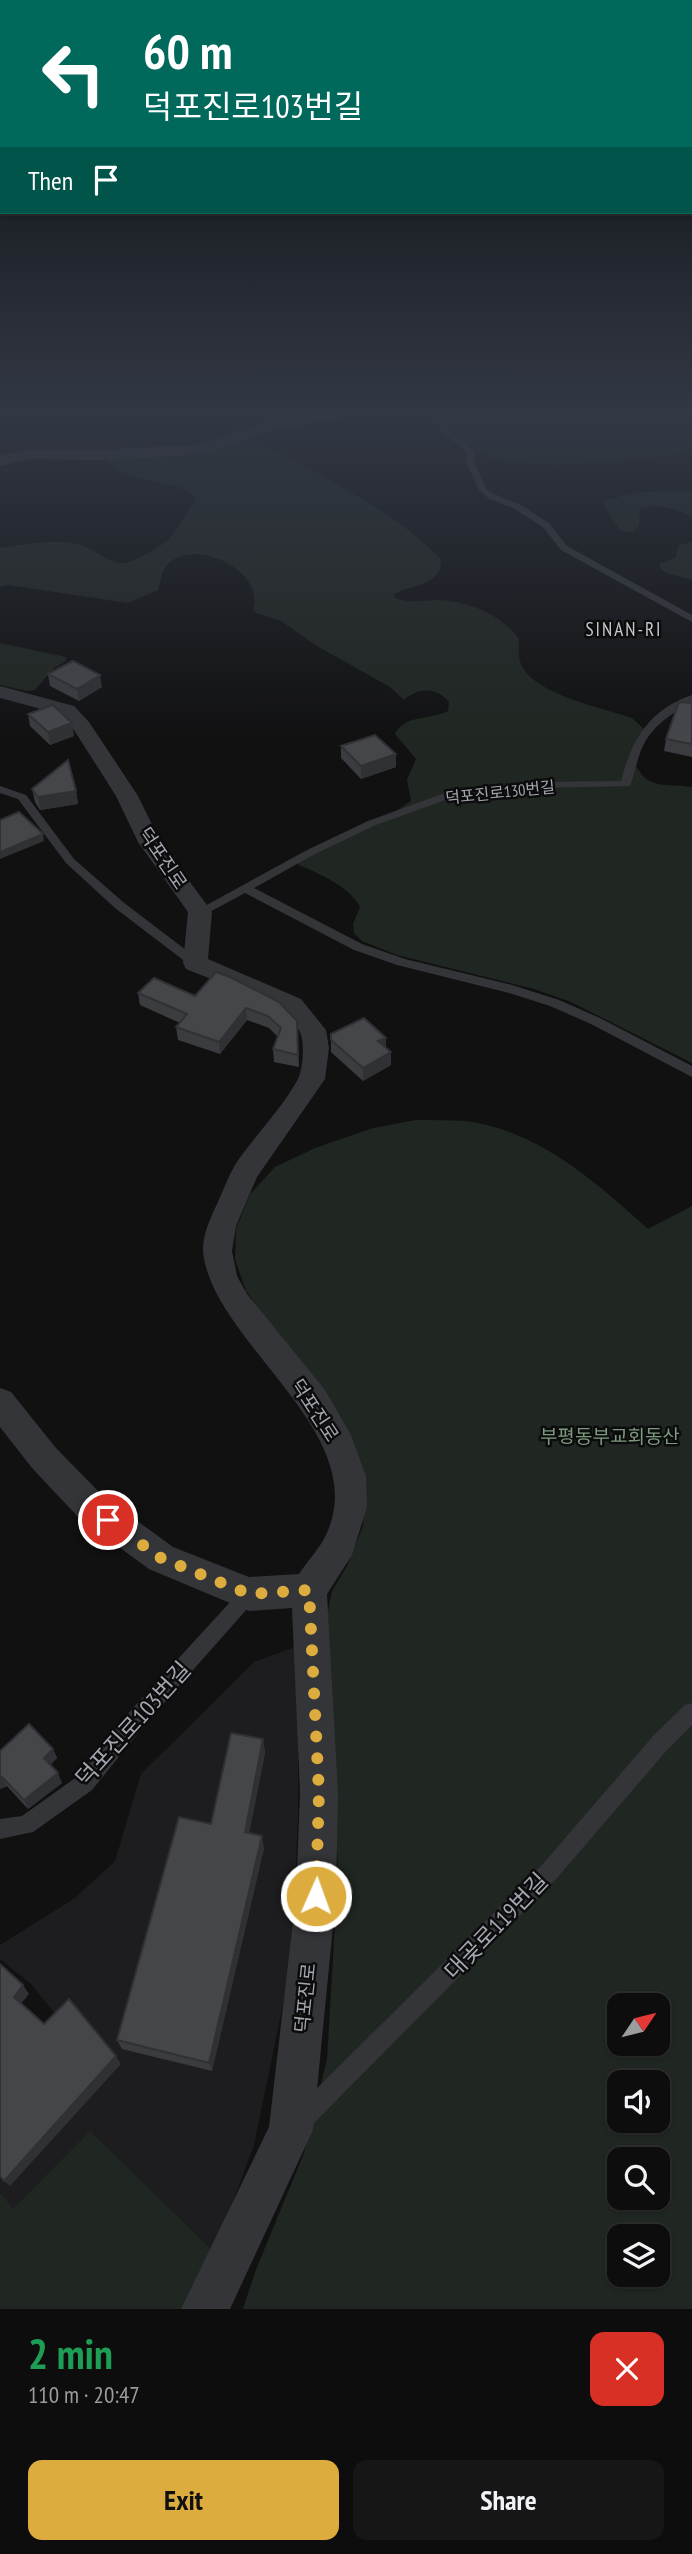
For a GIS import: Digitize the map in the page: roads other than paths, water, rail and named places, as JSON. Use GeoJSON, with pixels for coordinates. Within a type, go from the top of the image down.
{"type":"FeatureCollection","features":[{"type":"Feature","properties":{"kind":"street","name":"덕포진로"},"geometry":{"type":"LineString","coordinates":[[6,696],[67,709],[82,726],[127,796],[149,842],[201,912]]}},
{"type":"Feature","properties":{"kind":"street"},"geometry":{"type":"LineString","coordinates":[[195,963],[201,912]]}},
{"type":"Feature","properties":{"kind":"street","name":"덕포진로"},"geometry":{"type":"LineString","coordinates":[[195,963],[292,1005],[313,1030],[316,1048],[312,1079],[246,1173],[221,1226],[217,1251],[222,1276],[236,1303],[314,1400],[339,1445],[349,1476],[350,1507],[340,1544],[309,1590],[319,1793],[316,1896],[291,2130],[205,2309]]}},
{"type":"Feature","properties":{"kind":"street"},"geometry":{"type":"LineString","coordinates":[[0,1402],[44,1458],[90,1507],[161,1558],[249,1594],[309,1590]]}},
{"type":"Feature","properties":{"kind":"lane"},"geometry":{"type":"LineString","coordinates":[[538,521],[546,525],[564,548],[692,619]]}},
{"type":"Feature","properties":{"kind":"lane","name":"덕포진로130번길"},"geometry":{"type":"LineString","coordinates":[[201,912],[372,822],[449,795],[537,785],[626,784],[634,749],[645,730],[668,711],[692,698]]}},
{"type":"Feature","properties":{"kind":"lane"},"geometry":{"type":"LineString","coordinates":[[0,789],[22,797],[70,861],[119,905],[195,963]]}},
{"type":"Feature","properties":{"kind":"lane"},"geometry":{"type":"LineString","coordinates":[[245,888],[357,947],[571,1009],[602,1022],[692,1072]]}},
{"type":"Feature","properties":{"kind":"lane","name":"덕포진로103번길"},"geometry":{"type":"LineString","coordinates":[[0,1829],[26,1825],[85,1783],[140,1715],[249,1594]]}},
{"type":"Feature","properties":{"kind":"lane","name":"대곶로119번길"},"geometry":{"type":"LineString","coordinates":[[291,2130],[549,1872],[661,1742],[692,1712]]}},
{"type":"Feature","properties":{"kind":"district","name":"SINAN-RI"},"geometry":{"type":"Point","coordinates":[624,629]}},
{"type":"Feature","properties":{"kind":"park label","name":"부평동부교회동산"},"geometry":{"type":"Point","coordinates":[610,1436]}}]}
